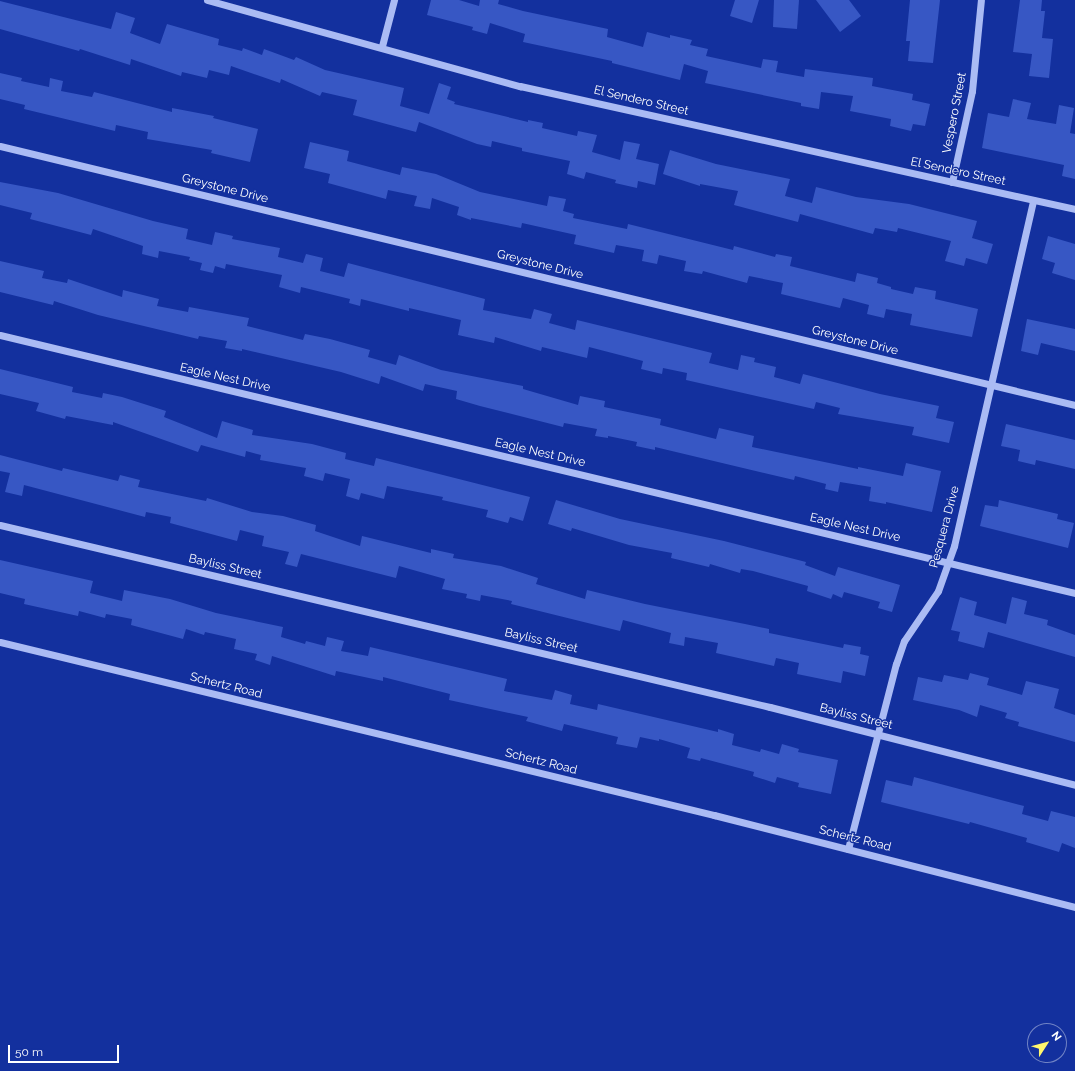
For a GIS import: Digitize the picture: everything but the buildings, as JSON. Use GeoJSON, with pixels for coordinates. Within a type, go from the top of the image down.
{"type":"FeatureCollection","features":[{"type":"Feature","properties":{"kind":"street","name":"El Sendero Street"},"geometry":{"type":"LineString","coordinates":[[207,0],[382,46],[520,86],[1075,210]]}},
{"type":"Feature","properties":{"kind":"street"},"geometry":{"type":"LineString","coordinates":[[382,46],[394,0]]}},
{"type":"Feature","properties":{"kind":"street","name":"Vespero Street"},"geometry":{"type":"LineString","coordinates":[[952,182],[972,91],[981,0]]}},
{"type":"Feature","properties":{"kind":"street","name":"Greystone Drive"},"geometry":{"type":"LineString","coordinates":[[0,146],[1075,405]]}},
{"type":"Feature","properties":{"kind":"street","name":"Pesquera Drive"},"geometry":{"type":"LineString","coordinates":[[848,849],[896,664],[904,642],[931,604],[949,562],[1033,200]]}},
{"type":"Feature","properties":{"kind":"street","name":"Eagle Nest Drive"},"geometry":{"type":"LineString","coordinates":[[0,336],[1075,593]]}},
{"type":"Feature","properties":{"kind":"street","name":"Bayliss Street"},"geometry":{"type":"LineString","coordinates":[[0,524],[878,734],[1075,785]]}},
{"type":"Feature","properties":{"kind":"street","name":"Schertz Road"},"geometry":{"type":"LineString","coordinates":[[0,642],[848,849],[1075,907]]}}]}
